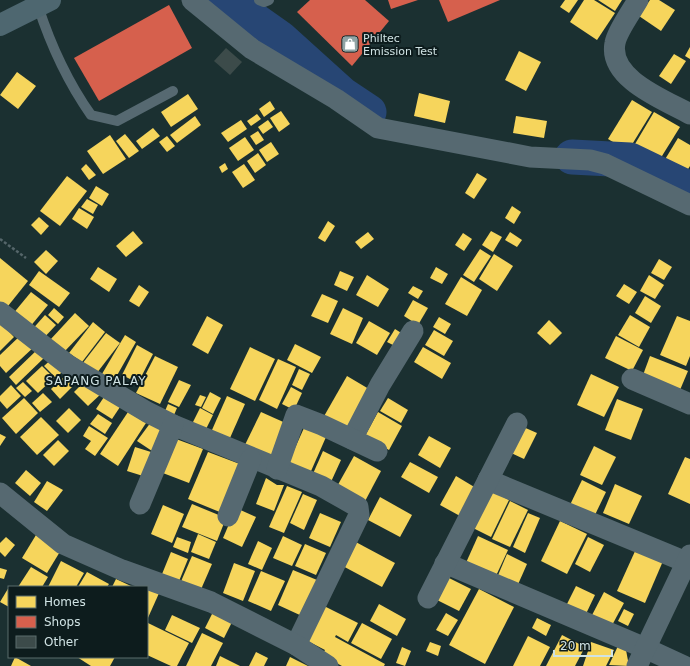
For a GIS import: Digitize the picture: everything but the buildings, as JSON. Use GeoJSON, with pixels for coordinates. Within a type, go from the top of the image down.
{"type":"FeatureCollection","features":[{"type":"Feature","properties":{"kind":"main road"},"geometry":{"type":"LineString","coordinates":[[0,25],[44,3]]}},
{"type":"Feature","properties":{"kind":"street"},"geometry":{"type":"LineString","coordinates":[[192,0],[252,49],[336,99],[378,128],[530,157],[590,160],[605,164],[690,205]]}},
{"type":"Feature","properties":{"kind":"street"},"geometry":{"type":"LineString","coordinates":[[638,0],[615,42],[614,55],[619,68],[638,86],[690,114]]}},
{"type":"Feature","properties":{"kind":"street"},"geometry":{"type":"LineString","coordinates":[[0,312],[68,365],[173,425],[251,459],[321,486],[354,504],[360,510],[359,515],[296,645]]}},
{"type":"Feature","properties":{"kind":"street"},"geometry":{"type":"LineString","coordinates":[[352,439],[380,385],[413,331]]}},
{"type":"Feature","properties":{"kind":"street"},"geometry":{"type":"LineString","coordinates":[[632,379],[690,404]]}},
{"type":"Feature","properties":{"kind":"street"},"geometry":{"type":"LineString","coordinates":[[277,469],[288,411],[377,451]]}},
{"type":"Feature","properties":{"kind":"street"},"geometry":{"type":"LineString","coordinates":[[428,598],[517,423]]}},
{"type":"Feature","properties":{"kind":"street"},"geometry":{"type":"LineString","coordinates":[[140,504],[173,425]]}},
{"type":"Feature","properties":{"kind":"street"},"geometry":{"type":"LineString","coordinates":[[228,516],[251,459]]}},
{"type":"Feature","properties":{"kind":"street"},"geometry":{"type":"LineString","coordinates":[[488,480],[689,561],[641,657]]}},
{"type":"Feature","properties":{"kind":"street"},"geometry":{"type":"LineString","coordinates":[[0,493],[63,544],[122,570],[211,602],[296,645],[328,666]]}},
{"type":"Feature","properties":{"kind":"street"},"geometry":{"type":"LineString","coordinates":[[445,563],[641,657],[684,666]]}},
{"type":"Feature","properties":{"kind":"lane"},"geometry":{"type":"LineString","coordinates":[[259,0],[264,2],[269,0]]}},
{"type":"Feature","properties":{"kind":"lane"},"geometry":{"type":"LineString","coordinates":[[44,3],[53,50],[75,92],[92,115],[117,121],[173,91]]}},
{"type":"Feature","properties":{"kind":"path"},"geometry":{"type":"LineString","coordinates":[[0,239],[26,258]]}},
{"type":"Feature","properties":{"kind":"waterway"},"geometry":{"type":"LineString","coordinates":[[226,0],[280,38],[342,94],[369,112]]}},
{"type":"Feature","properties":{"kind":"waterway"},"geometry":{"type":"LineString","coordinates":[[572,157],[630,160],[690,189]]}},
{"type":"Feature","properties":{"kind":"place","name":"Philtec Emission Test"},"geometry":{"type":"Point","coordinates":[350,44]}},
{"type":"Feature","properties":{"kind":"district","name":"SAPANG PALAY"},"geometry":{"type":"Point","coordinates":[96,381]}}]}
